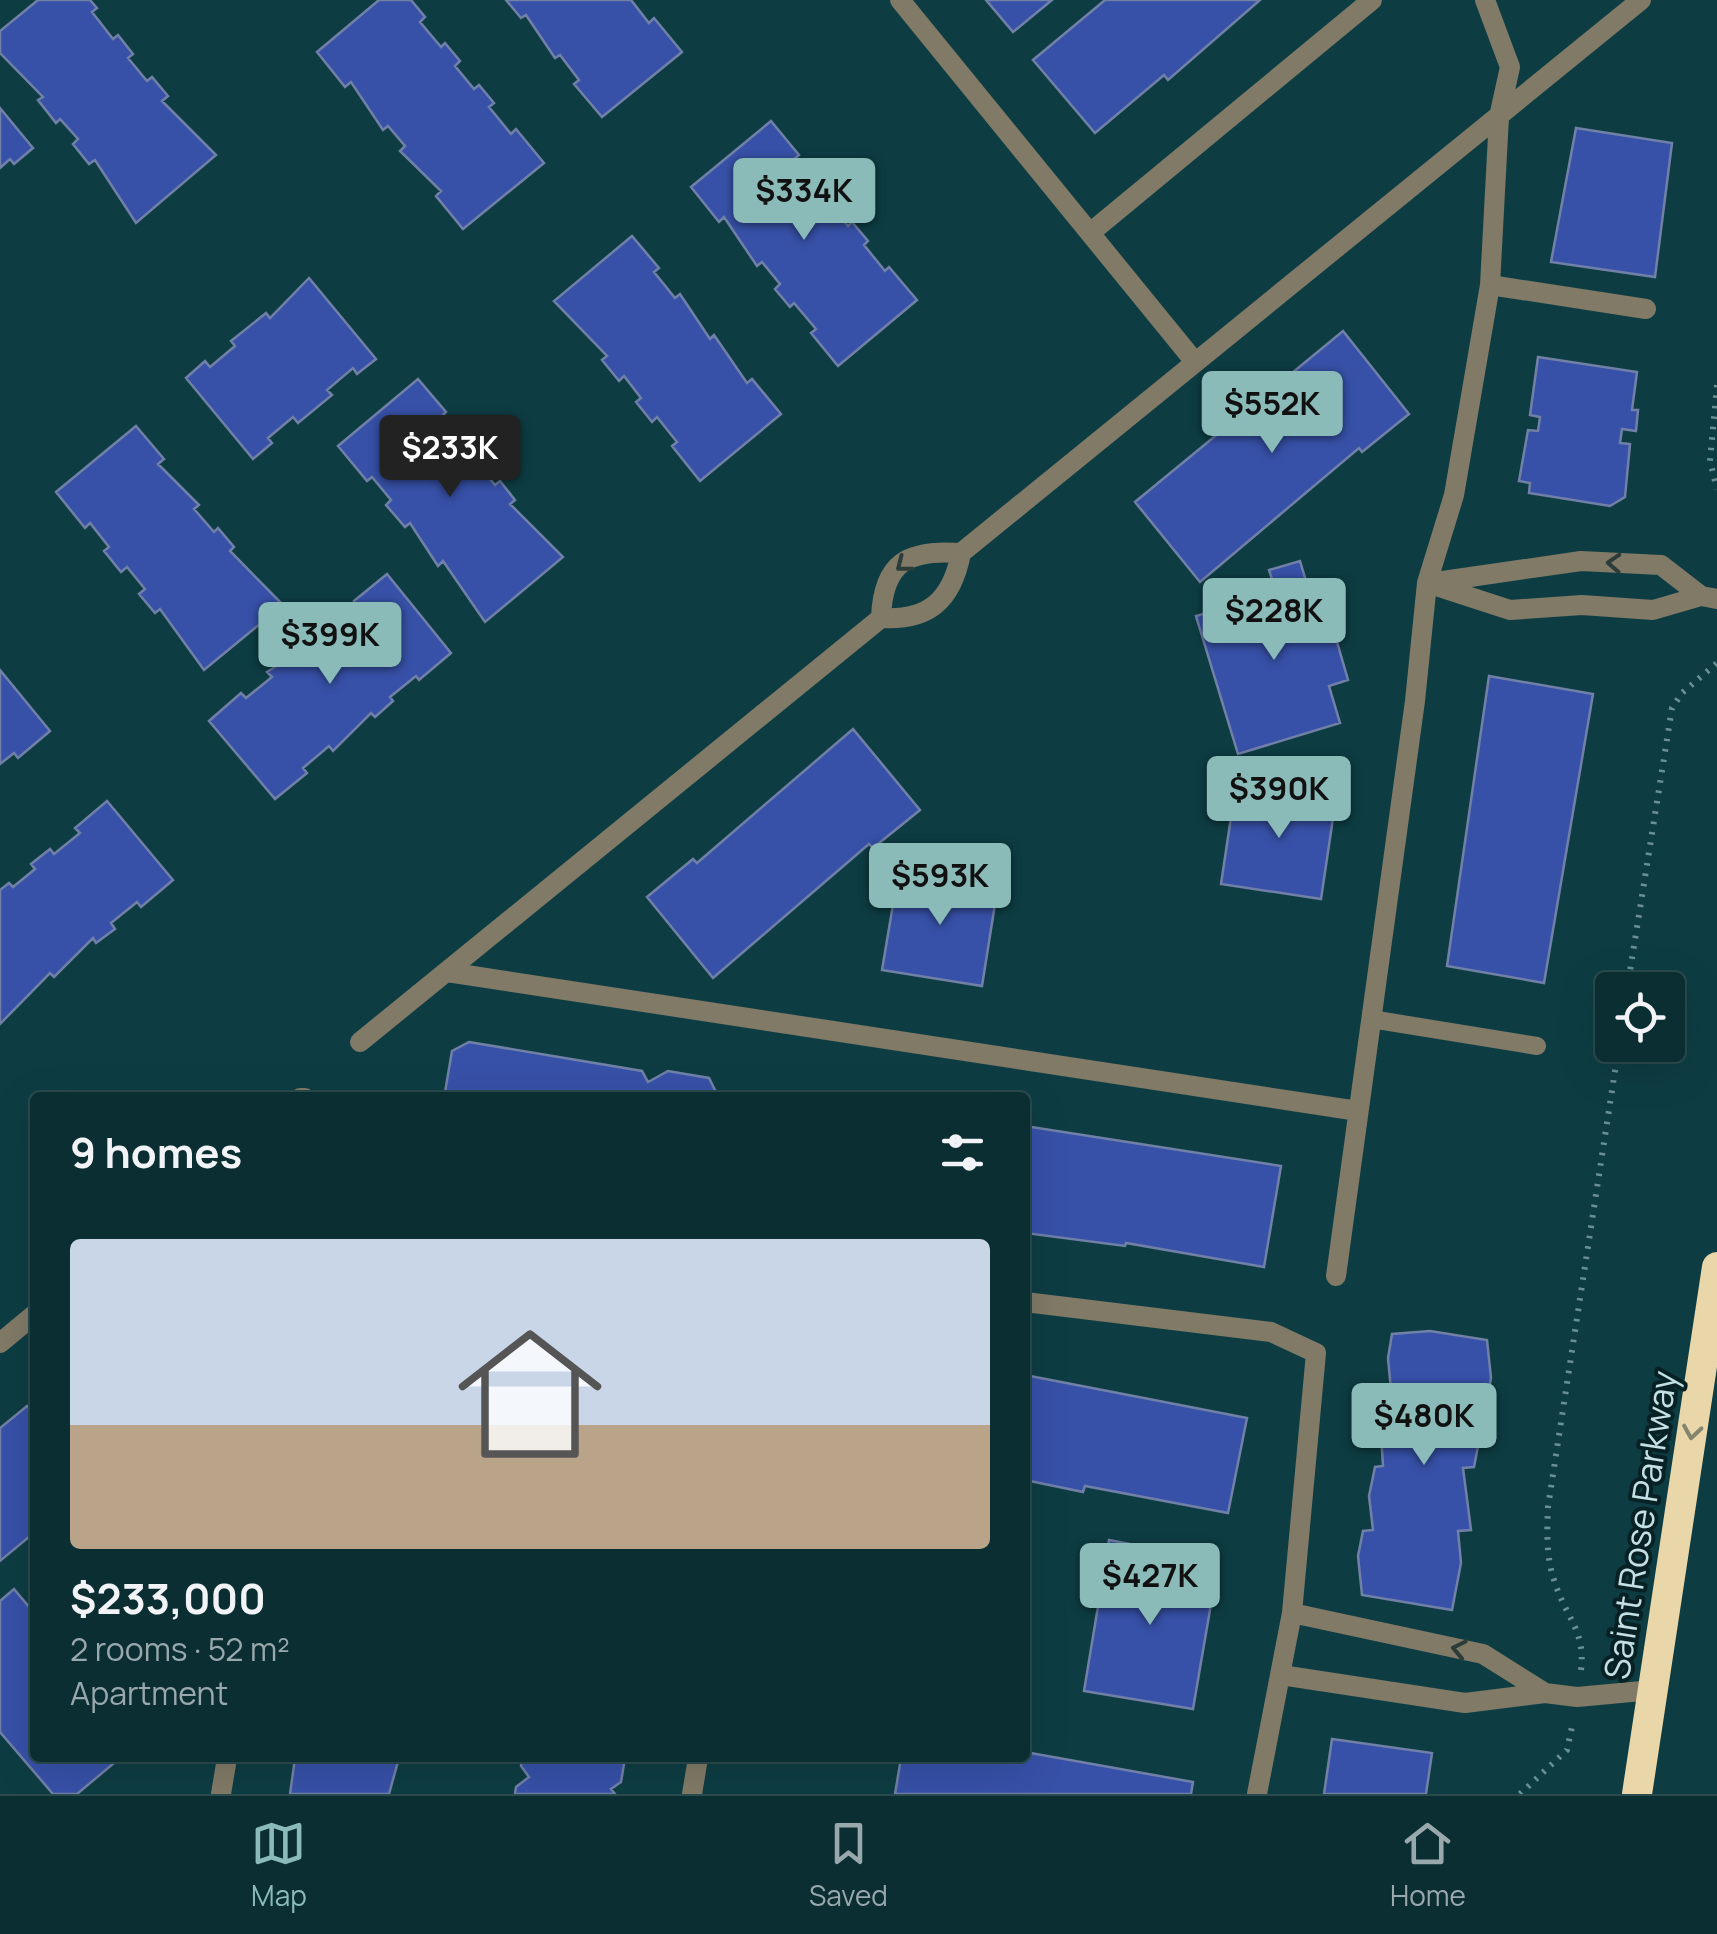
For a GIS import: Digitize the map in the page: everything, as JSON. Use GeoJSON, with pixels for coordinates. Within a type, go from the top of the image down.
{"type":"FeatureCollection","features":[{"type":"Feature","properties":{"kind":"highway","name":"Saint Rose Parkway"},"geometry":{"type":"LineString","coordinates":[[1637,1794],[1717,1267]]}},
{"type":"Feature","properties":{"kind":"street"},"geometry":{"type":"LineString","coordinates":[[900,0],[1196,362]]}},
{"type":"Feature","properties":{"kind":"street"},"geometry":{"type":"LineString","coordinates":[[1090,233],[1372,0]]}},
{"type":"Feature","properties":{"kind":"street"},"geometry":{"type":"LineString","coordinates":[[1336,1276],[1416,701],[1427,584],[1454,496],[1490,285],[1500,117],[1510,67],[1485,0]]}},
{"type":"Feature","properties":{"kind":"street"},"geometry":{"type":"LineString","coordinates":[[880,618],[908,620],[934,606],[955,582],[961,554],[1641,0]]}},
{"type":"Feature","properties":{"kind":"street"},"geometry":{"type":"LineString","coordinates":[[1490,285],[1646,309]]}},
{"type":"Feature","properties":{"kind":"street"},"geometry":{"type":"LineString","coordinates":[[360,1042],[880,618],[888,578],[901,562],[917,554],[961,554]]}},
{"type":"Feature","properties":{"kind":"street"},"geometry":{"type":"LineString","coordinates":[[1427,584],[1580,561],[1661,565],[1709,597]]}},
{"type":"Feature","properties":{"kind":"street"},"geometry":{"type":"LineString","coordinates":[[1427,584],[1510,610],[1582,605],[1652,610],[1709,597]]}},
{"type":"Feature","properties":{"kind":"street"},"geometry":{"type":"LineString","coordinates":[[446,972],[1358,1111]]}},
{"type":"Feature","properties":{"kind":"street"},"geometry":{"type":"LineString","coordinates":[[1030,1303],[1270,1332],[1316,1353],[1292,1613],[1257,1794]]}},
{"type":"Feature","properties":{"kind":"street"},"geometry":{"type":"LineString","coordinates":[[0,1343],[30,1318]]}},
{"type":"Feature","properties":{"kind":"street"},"geometry":{"type":"LineString","coordinates":[[1292,1613],[1482,1654],[1545,1693]]}},
{"type":"Feature","properties":{"kind":"street"},"geometry":{"type":"LineString","coordinates":[[1281,1675],[1466,1703],[1545,1693],[1577,1697],[1653,1690]]}},
{"type":"Feature","properties":{"kind":"street"},"geometry":{"type":"LineString","coordinates":[[220,1794],[225,1762]]}},
{"type":"Feature","properties":{"kind":"street"},"geometry":{"type":"LineString","coordinates":[[692,1794],[697,1762]]}},
{"type":"Feature","properties":{"kind":"lane"},"geometry":{"type":"LineString","coordinates":[[1371,1019],[1537,1046]]}},
{"type":"Feature","properties":{"kind":"path"},"geometry":{"type":"LineString","coordinates":[[1717,385],[1710,461],[1717,489]]}},
{"type":"Feature","properties":{"kind":"path"},"geometry":{"type":"LineString","coordinates":[[1630,972],[1672,708],[1682,693],[1717,663]]}},
{"type":"Feature","properties":{"kind":"path"},"geometry":{"type":"LineString","coordinates":[[1520,1794],[1567,1750],[1585,1642],[1554,1579],[1547,1546],[1548,1507],[1616,1062]]}},
{"type":"Feature","properties":{"kind":"building"},"geometry":{"type":"Polygon","coordinates":[[[38,0],[90,0],[97,8],[92,12],[113,39],[118,35],[133,54],[128,58],[147,81],[152,77],[168,96],[162,101],[216,155],[136,223],[95,160],[89,164],[73,144],[78,139],[60,119],[56,123],[38,100],[43,97],[0,53],[0,31],[38,0]]]}},
{"type":"Feature","properties":{"kind":"building"},"geometry":{"type":"Polygon","coordinates":[[[379,0],[411,0],[425,17],[420,22],[441,47],[445,43],[460,61],[455,66],[474,89],[479,85],[494,103],[489,107],[511,134],[516,129],[544,163],[463,229],[436,196],[441,191],[400,151],[405,146],[388,126],[383,130],[351,82],[345,87],[317,52],[379,0]]]}},
{"type":"Feature","properties":{"kind":"building"},"geometry":{"type":"Polygon","coordinates":[[[506,0],[631,0],[649,23],[654,18],[682,52],[602,117],[574,84],[579,80],[560,55],[555,58],[526,15],[521,18],[506,0]]]}},
{"type":"Feature","properties":{"kind":"building"},"geometry":{"type":"Polygon","coordinates":[[[986,0],[1052,0],[1013,32],[986,0]]]}},
{"type":"Feature","properties":{"kind":"building"},"geometry":{"type":"Polygon","coordinates":[[[1105,0],[1260,0],[1168,80],[1164,75],[1095,133],[1033,60],[1105,0]]]}},
{"type":"Feature","properties":{"kind":"building"},"geometry":{"type":"Polygon","coordinates":[[[0,108],[33,148],[14,164],[10,159],[0,168],[0,108]]]}},
{"type":"Feature","properties":{"kind":"building"},"geometry":{"type":"Polygon","coordinates":[[[771,121],[799,155],[794,159],[835,201],[830,205],[848,226],[852,222],[885,271],[889,267],[917,300],[838,366],[811,333],[816,329],[794,303],[790,307],[775,289],[780,284],[762,262],[757,266],[724,217],[719,222],[691,187],[771,121]]]}},
{"type":"Feature","properties":{"kind":"building"},"geometry":{"type":"Polygon","coordinates":[[[1576,128],[1672,143],[1655,277],[1551,262],[1576,128]]]}},
{"type":"Feature","properties":{"kind":"building"},"geometry":{"type":"Polygon","coordinates":[[[632,236],[659,268],[654,272],[675,298],[680,294],[710,339],[714,335],[747,383],[752,379],[781,414],[700,481],[672,446],[677,442],[657,417],[652,422],[636,402],[641,398],[624,376],[619,381],[602,360],[607,356],[554,301],[632,236]]]}},
{"type":"Feature","properties":{"kind":"building"},"geometry":{"type":"Polygon","coordinates":[[[309,278],[376,359],[357,374],[353,368],[327,390],[332,395],[298,423],[293,417],[268,438],[272,443],[253,459],[186,378],[205,361],[210,367],[235,346],[231,341],[266,313],[270,318],[309,278]]]}},
{"type":"Feature","properties":{"kind":"building"},"geometry":{"type":"Polygon","coordinates":[[[1343,331],[1409,414],[1362,452],[1359,448],[1200,582],[1135,502],[1343,331]]]}},
{"type":"Feature","properties":{"kind":"building"},"geometry":{"type":"Polygon","coordinates":[[[1538,357],[1637,372],[1632,410],[1638,410],[1636,431],[1622,429],[1620,443],[1630,444],[1625,497],[1610,506],[1529,493],[1530,483],[1519,481],[1528,430],[1538,431],[1540,417],[1530,415],[1538,357]]]}},
{"type":"Feature","properties":{"kind":"building"},"geometry":{"type":"Polygon","coordinates":[[[418,379],[446,412],[441,417],[482,458],[476,462],[495,485],[500,481],[515,500],[510,504],[563,557],[485,622],[443,561],[438,566],[410,523],[405,527],[386,505],[391,500],[372,477],[367,481],[338,446],[418,379]]]}},
{"type":"Feature","properties":{"kind":"building"},"geometry":{"type":"Polygon","coordinates":[[[136,426],[164,459],[158,464],[199,505],[194,509],[214,532],[218,528],[234,547],[230,551],[283,605],[204,670],[160,609],[155,613],[139,594],[145,589],[127,567],[121,572],[104,551],[109,547],[90,523],[85,528],[56,492],[136,426]]]}},
{"type":"Feature","properties":{"kind":"building"},"geometry":{"type":"Polygon","coordinates":[[[1300,561],[1319,624],[1331,621],[1348,680],[1329,686],[1340,723],[1238,754],[1196,616],[1276,592],[1269,570],[1300,561]]]}},
{"type":"Feature","properties":{"kind":"building"},"geometry":{"type":"Polygon","coordinates":[[[387,574],[451,653],[419,680],[416,676],[390,697],[393,701],[375,717],[371,713],[333,751],[329,746],[303,768],[307,773],[275,799],[209,721],[241,693],[246,698],[272,677],[267,672],[314,642],[309,638],[328,622],[332,627],[358,606],[354,601],[387,574]]]}},
{"type":"Feature","properties":{"kind":"building"},"geometry":{"type":"Polygon","coordinates":[[[0,670],[50,731],[18,758],[14,753],[0,764],[0,670]]]}},
{"type":"Feature","properties":{"kind":"building"},"geometry":{"type":"Polygon","coordinates":[[[1489,676],[1593,694],[1544,983],[1447,966],[1489,676]]]}},
{"type":"Feature","properties":{"kind":"building"},"geometry":{"type":"Polygon","coordinates":[[[853,729],[920,810],[873,848],[869,844],[713,978],[647,897],[693,859],[697,863],[853,729]]]}},
{"type":"Feature","properties":{"kind":"building"},"geometry":{"type":"Polygon","coordinates":[[[1236,784],[1336,798],[1321,899],[1221,884],[1236,784]]]}},
{"type":"Feature","properties":{"kind":"building"},"geometry":{"type":"Polygon","coordinates":[[[107,801],[173,880],[141,907],[137,902],[111,923],[115,929],[96,943],[93,938],[54,977],[50,973],[0,1024],[0,890],[9,883],[13,887],[35,869],[31,864],[50,849],[54,854],[80,833],[75,828],[107,801]]]}},
{"type":"Feature","properties":{"kind":"building"},"geometry":{"type":"Polygon","coordinates":[[[899,869],[998,885],[982,986],[882,970],[899,869]]]}},
{"type":"Feature","properties":{"kind":"building"},"geometry":{"type":"Polygon","coordinates":[[[469,1042],[642,1071],[648,1082],[668,1071],[709,1078],[716,1092],[445,1092],[452,1051],[469,1042]]]}},
{"type":"Feature","properties":{"kind":"building"},"geometry":{"type":"Polygon","coordinates":[[[1030,1127],[1281,1166],[1264,1267],[1126,1243],[1125,1246],[1030,1234],[1030,1127]]]}},
{"type":"Feature","properties":{"kind":"building"},"geometry":{"type":"Polygon","coordinates":[[[1430,1331],[1487,1340],[1491,1378],[1487,1401],[1475,1402],[1479,1441],[1474,1467],[1463,1468],[1471,1530],[1458,1531],[1461,1563],[1452,1610],[1362,1595],[1358,1556],[1363,1531],[1373,1530],[1369,1496],[1375,1467],[1383,1466],[1379,1403],[1392,1401],[1388,1358],[1392,1334],[1430,1331]]]}},
{"type":"Feature","properties":{"kind":"building"},"geometry":{"type":"Polygon","coordinates":[[[1030,1376],[1247,1418],[1228,1513],[1085,1486],[1083,1492],[1030,1481],[1030,1376]]]}},
{"type":"Feature","properties":{"kind":"building"},"geometry":{"type":"Polygon","coordinates":[[[27,1406],[30,1410],[30,1536],[0,1561],[0,1428],[27,1406]]]}},
{"type":"Feature","properties":{"kind":"building"},"geometry":{"type":"Polygon","coordinates":[[[1109,1540],[1140,1546],[1138,1556],[1217,1569],[1193,1709],[1084,1691],[1109,1540]]]}},
{"type":"Feature","properties":{"kind":"building"},"geometry":{"type":"Polygon","coordinates":[[[14,1589],[30,1608],[30,1762],[115,1762],[77,1794],[53,1794],[0,1732],[0,1601],[14,1589]]]}},
{"type":"Feature","properties":{"kind":"building"},"geometry":{"type":"Polygon","coordinates":[[[1332,1739],[1432,1753],[1426,1794],[1324,1794],[1332,1739]]]}},
{"type":"Feature","properties":{"kind":"building"},"geometry":{"type":"Polygon","coordinates":[[[1030,1753],[1193,1782],[1191,1794],[895,1794],[900,1762],[1030,1762],[1030,1753]]]}},
{"type":"Feature","properties":{"kind":"building"},"geometry":{"type":"Polygon","coordinates":[[[294,1762],[398,1762],[389,1794],[290,1794],[294,1762]]]}},
{"type":"Feature","properties":{"kind":"building"},"geometry":{"type":"Polygon","coordinates":[[[522,1762],[624,1762],[621,1782],[611,1789],[615,1794],[515,1794],[516,1787],[529,1777],[522,1762]]]}}]}
